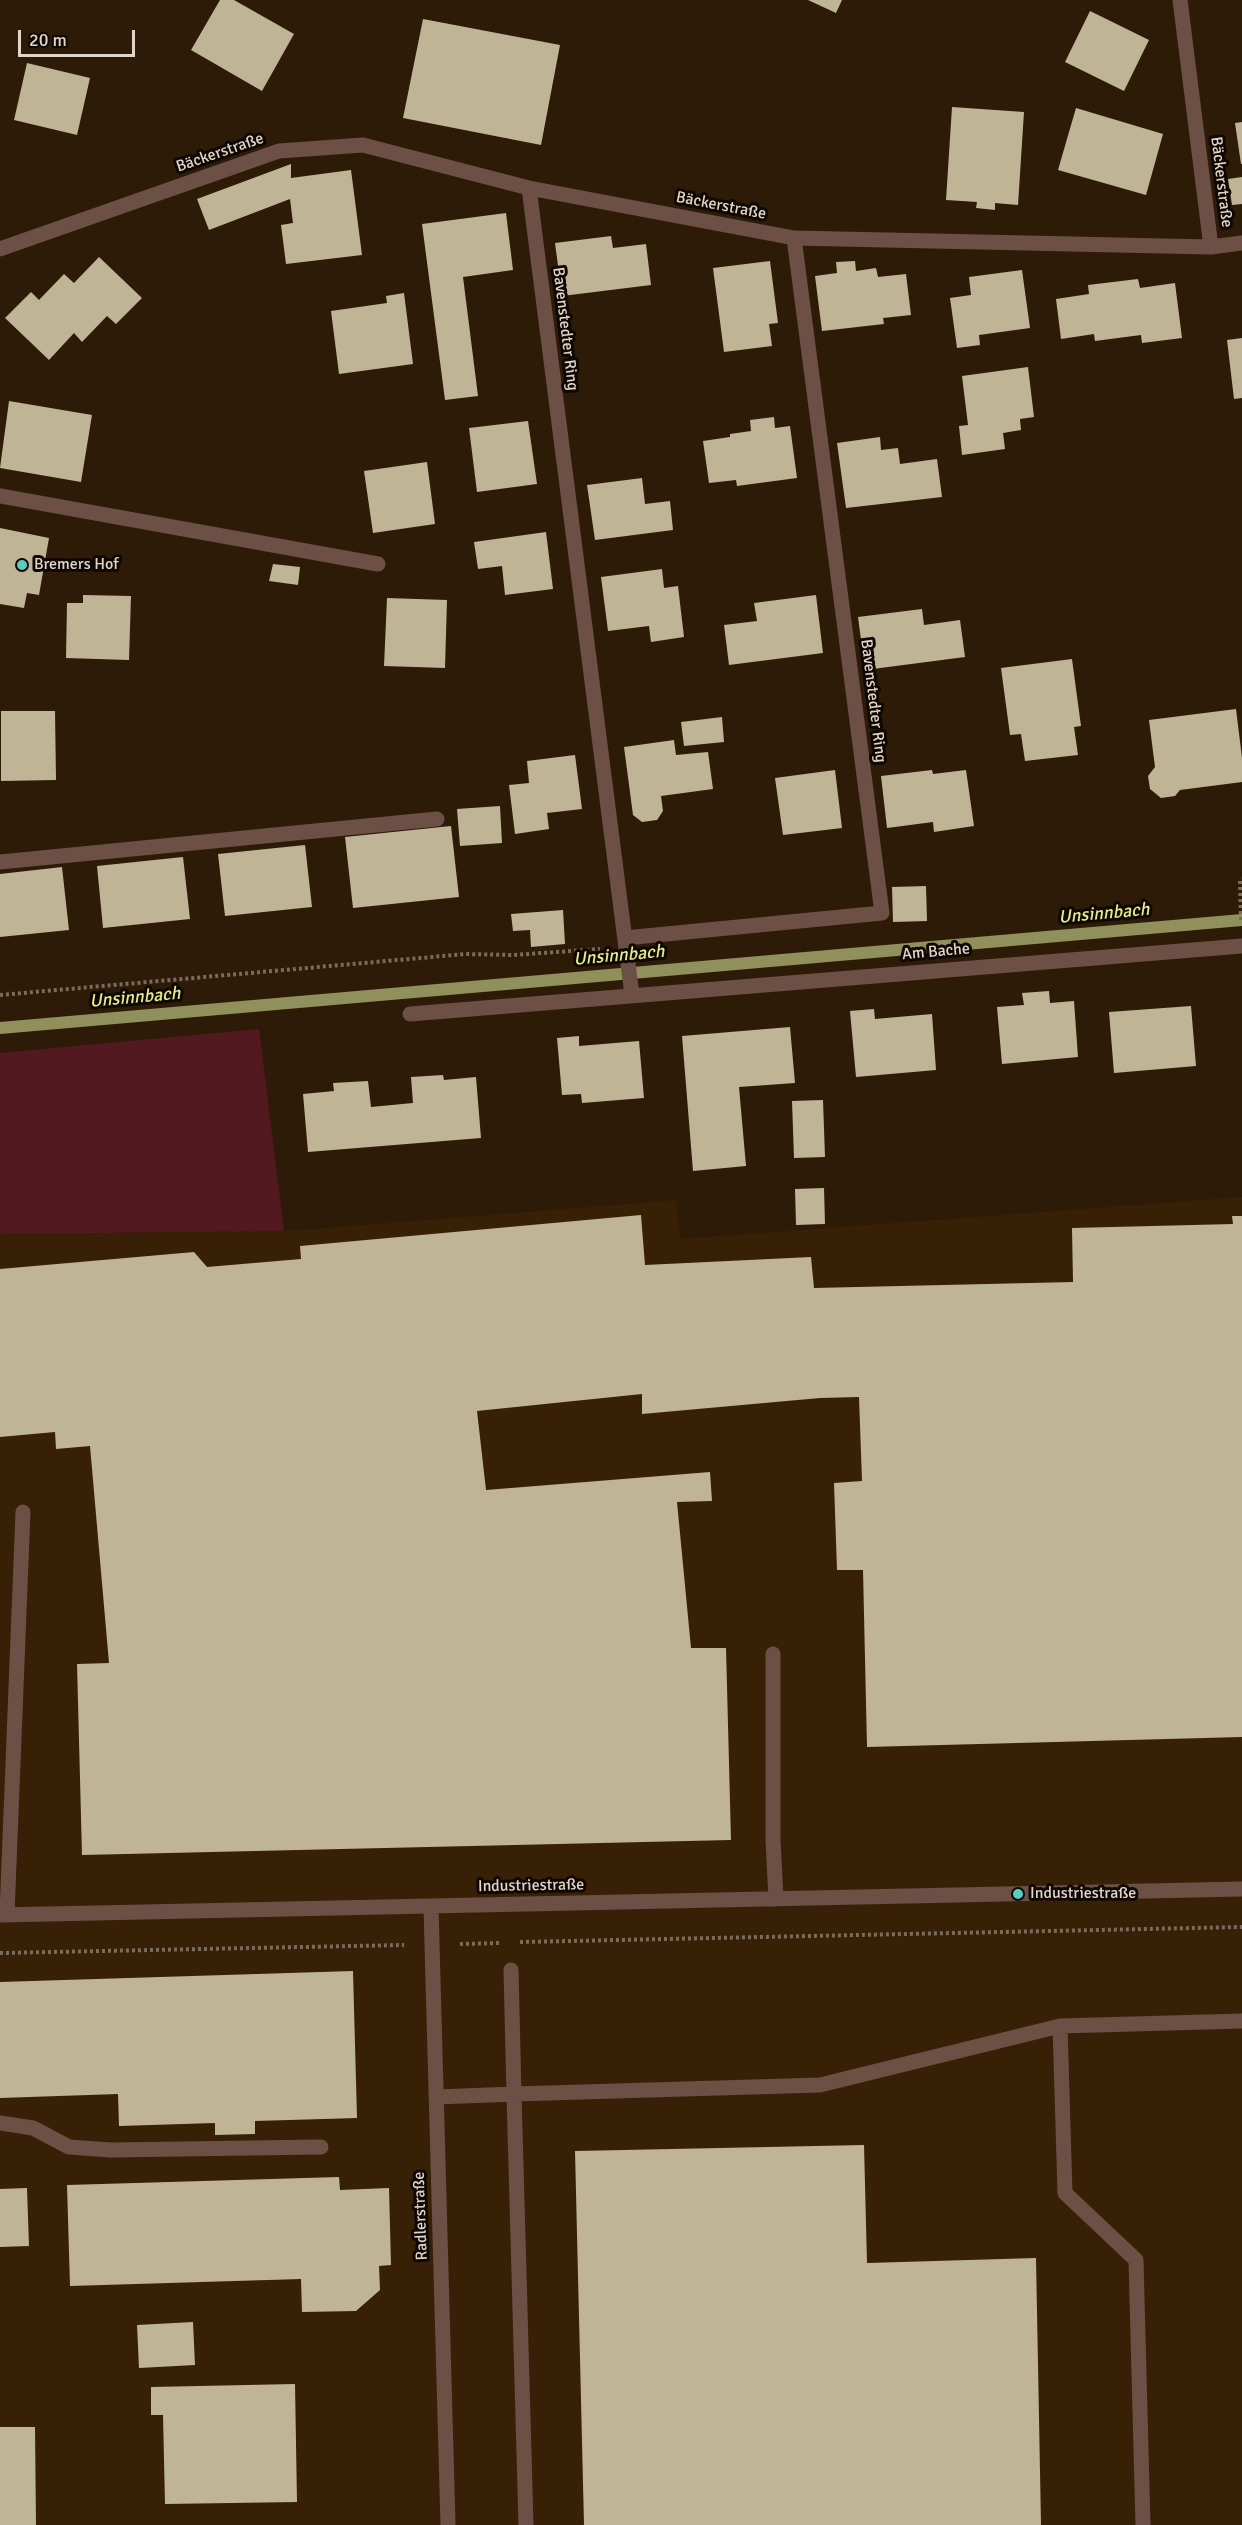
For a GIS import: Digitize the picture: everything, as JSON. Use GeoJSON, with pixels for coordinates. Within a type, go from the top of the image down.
{"type":"FeatureCollection","features":[{"type":"Feature","properties":{"kind":"street","name":"Bäckerstraße"},"geometry":{"type":"LineString","coordinates":[[0,249],[279,151],[363,145],[529,188],[794,238],[1211,247],[1180,0]]}},
{"type":"Feature","properties":{"kind":"street","name":"Bavenstedter Ring"},"geometry":{"type":"LineString","coordinates":[[529,188],[627,948],[882,913],[794,238]]}},
{"type":"Feature","properties":{"kind":"street"},"geometry":{"type":"LineString","coordinates":[[1211,247],[1242,243]]}},
{"type":"Feature","properties":{"kind":"street"},"geometry":{"type":"LineString","coordinates":[[0,496],[378,564]]}},
{"type":"Feature","properties":{"kind":"street"},"geometry":{"type":"LineString","coordinates":[[0,862],[437,819]]}},
{"type":"Feature","properties":{"kind":"street","name":"Am Bache"},"geometry":{"type":"LineString","coordinates":[[410,1014],[632,990],[1242,946]]}},
{"type":"Feature","properties":{"kind":"street"},"geometry":{"type":"LineString","coordinates":[[627,948],[632,990]]}},
{"type":"Feature","properties":{"kind":"street"},"geometry":{"type":"LineString","coordinates":[[4,1915],[23,1512]]}},
{"type":"Feature","properties":{"kind":"street"},"geometry":{"type":"LineString","coordinates":[[773,1654],[773,1840],[776,1899]]}},
{"type":"Feature","properties":{"kind":"street","name":"Industriestraße"},"geometry":{"type":"LineString","coordinates":[[4,1915],[1242,1889]]}},
{"type":"Feature","properties":{"kind":"street","name":"Radlerstraße"},"geometry":{"type":"LineString","coordinates":[[430,1907],[448,2525]]}},
{"type":"Feature","properties":{"kind":"street"},"geometry":{"type":"LineString","coordinates":[[511,1970],[526,2525]]}},
{"type":"Feature","properties":{"kind":"street"},"geometry":{"type":"LineString","coordinates":[[436,2097],[820,2085],[1060,2026],[1242,2021]]}},
{"type":"Feature","properties":{"kind":"street"},"geometry":{"type":"LineString","coordinates":[[1060,2026],[1065,2193],[1136,2260],[1143,2525]]}},
{"type":"Feature","properties":{"kind":"street"},"geometry":{"type":"LineString","coordinates":[[0,2123],[33,2128],[69,2147],[321,2147]]}},
{"type":"Feature","properties":{"kind":"path"},"geometry":{"type":"LineString","coordinates":[[1242,879],[1240,880],[1242,930]]}},
{"type":"Feature","properties":{"kind":"path"},"geometry":{"type":"LineString","coordinates":[[0,996],[466,954],[514,955],[627,948]]}},
{"type":"Feature","properties":{"kind":"path"},"geometry":{"type":"LineString","coordinates":[[515,1942],[1242,1927]]}},
{"type":"Feature","properties":{"kind":"path"},"geometry":{"type":"LineString","coordinates":[[0,1953],[503,1943]]}},
{"type":"Feature","properties":{"kind":"shaded area"},"geometry":{"type":"Polygon","coordinates":[[[259,1029],[284,1231],[0,1234],[0,1053],[259,1029]]]}},
{"type":"Feature","properties":{"kind":"shaded area"},"geometry":{"type":"Polygon","coordinates":[[[1242,1197],[1242,2525],[0,2525],[0,1234],[300,1230],[676,1200],[680,1239],[1242,1197]]]}},
{"type":"Feature","properties":{"kind":"building"},"geometry":{"type":"Polygon","coordinates":[[[220,0],[234,0],[294,34],[262,91],[191,50],[220,0]]]}},
{"type":"Feature","properties":{"kind":"building"},"geometry":{"type":"Polygon","coordinates":[[[808,0],[842,0],[836,13],[808,0]]]}},
{"type":"Feature","properties":{"kind":"building"},"geometry":{"type":"Polygon","coordinates":[[[1090,11],[1149,40],[1124,91],[1065,62],[1090,11]]]}},
{"type":"Feature","properties":{"kind":"building"},"geometry":{"type":"Polygon","coordinates":[[[423,19],[560,45],[541,145],[403,118],[423,19]]]}},
{"type":"Feature","properties":{"kind":"building"},"geometry":{"type":"Polygon","coordinates":[[[27,63],[90,78],[77,135],[14,120],[27,63]]]}},
{"type":"Feature","properties":{"kind":"building"},"geometry":{"type":"Polygon","coordinates":[[[952,107],[1024,112],[1018,205],[995,203],[995,210],[976,208],[977,202],[946,200],[952,107]]]}},
{"type":"Feature","properties":{"kind":"building"},"geometry":{"type":"Polygon","coordinates":[[[1076,108],[1163,134],[1146,195],[1058,170],[1076,108]]]}},
{"type":"Feature","properties":{"kind":"building"},"geometry":{"type":"Polygon","coordinates":[[[1242,122],[1242,164],[1241,164],[1235,123],[1242,122]]]}},
{"type":"Feature","properties":{"kind":"building"},"geometry":{"type":"Polygon","coordinates":[[[291,164],[291,178],[351,170],[362,255],[286,264],[281,225],[293,223],[290,199],[209,230],[197,199],[291,164]]]}},
{"type":"Feature","properties":{"kind":"building"},"geometry":{"type":"Polygon","coordinates":[[[1242,177],[1242,204],[1232,205],[1228,179],[1242,177]]]}},
{"type":"Feature","properties":{"kind":"building"},"geometry":{"type":"Polygon","coordinates":[[[506,213],[513,270],[463,277],[478,396],[445,400],[422,224],[506,213]]]}},
{"type":"Feature","properties":{"kind":"building"},"geometry":{"type":"Polygon","coordinates":[[[611,236],[613,248],[646,244],[651,285],[562,296],[555,243],[611,236]]]}},
{"type":"Feature","properties":{"kind":"building"},"geometry":{"type":"Polygon","coordinates":[[[99,257],[142,298],[116,324],[107,316],[82,342],[74,333],[49,360],[5,318],[31,292],[39,300],[64,274],[74,283],[99,257]]]}},
{"type":"Feature","properties":{"kind":"building"},"geometry":{"type":"Polygon","coordinates":[[[770,261],[778,323],[769,324],[772,346],[724,352],[713,268],[770,261]]]}},
{"type":"Feature","properties":{"kind":"building"},"geometry":{"type":"Polygon","coordinates":[[[855,261],[856,271],[876,268],[878,277],[906,274],[911,315],[883,318],[884,324],[822,331],[815,276],[837,273],[836,262],[855,261]]]}},
{"type":"Feature","properties":{"kind":"building"},"geometry":{"type":"Polygon","coordinates":[[[1022,270],[1030,328],[979,335],[980,345],[957,348],[950,298],[971,295],[969,277],[1022,270]]]}},
{"type":"Feature","properties":{"kind":"building"},"geometry":{"type":"Polygon","coordinates":[[[1138,279],[1140,288],[1175,283],[1182,338],[1142,343],[1141,335],[1095,341],[1094,334],[1061,339],[1056,299],[1089,294],[1088,285],[1138,279]]]}},
{"type":"Feature","properties":{"kind":"building"},"geometry":{"type":"Polygon","coordinates":[[[404,293],[413,364],[339,374],[331,311],[387,303],[386,296],[404,293]]]}},
{"type":"Feature","properties":{"kind":"building"},"geometry":{"type":"Polygon","coordinates":[[[1242,338],[1242,398],[1234,399],[1227,340],[1242,338]]]}},
{"type":"Feature","properties":{"kind":"building"},"geometry":{"type":"Polygon","coordinates":[[[1028,367],[1034,417],[1020,419],[1021,430],[1003,433],[1005,449],[962,455],[959,426],[968,425],[962,376],[1028,367]]]}},
{"type":"Feature","properties":{"kind":"building"},"geometry":{"type":"Polygon","coordinates":[[[9,401],[92,415],[81,482],[0,468],[9,401]]]}},
{"type":"Feature","properties":{"kind":"building"},"geometry":{"type":"Polygon","coordinates":[[[774,417],[775,428],[790,426],[797,478],[737,486],[736,480],[709,483],[703,441],[751,431],[750,420],[774,417]]]}},
{"type":"Feature","properties":{"kind":"building"},"geometry":{"type":"Polygon","coordinates":[[[528,421],[537,484],[477,492],[469,428],[528,421]]]}},
{"type":"Feature","properties":{"kind":"building"},"geometry":{"type":"Polygon","coordinates":[[[880,437],[881,450],[898,448],[900,464],[937,459],[942,497],[846,508],[837,443],[880,437]]]}},
{"type":"Feature","properties":{"kind":"building"},"geometry":{"type":"Polygon","coordinates":[[[427,462],[435,524],[373,533],[364,471],[427,462]]]}},
{"type":"Feature","properties":{"kind":"building"},"geometry":{"type":"Polygon","coordinates":[[[642,478],[645,504],[670,501],[673,530],[595,540],[587,485],[642,478]]]}},
{"type":"Feature","properties":{"kind":"building","name":"Bremers Hof"},"geometry":{"type":"Polygon","coordinates":[[[0,528],[49,538],[39,595],[27,593],[24,608],[0,604],[0,528]]]}},
{"type":"Feature","properties":{"kind":"building"},"geometry":{"type":"Polygon","coordinates":[[[546,532],[553,589],[505,595],[502,566],[478,569],[474,542],[546,532]]]}},
{"type":"Feature","properties":{"kind":"building"},"geometry":{"type":"Polygon","coordinates":[[[273,564],[300,567],[298,585],[269,581],[273,564]]]}},
{"type":"Feature","properties":{"kind":"building"},"geometry":{"type":"Polygon","coordinates":[[[662,569],[664,588],[678,586],[684,637],[651,642],[649,626],[608,631],[601,577],[662,569]]]}},
{"type":"Feature","properties":{"kind":"building"},"geometry":{"type":"Polygon","coordinates":[[[83,595],[131,596],[129,660],[66,658],[67,603],[83,603],[83,595]]]}},
{"type":"Feature","properties":{"kind":"building"},"geometry":{"type":"Polygon","coordinates":[[[816,595],[823,653],[729,665],[724,625],[757,621],[754,603],[816,595]]]}},
{"type":"Feature","properties":{"kind":"building"},"geometry":{"type":"Polygon","coordinates":[[[387,598],[447,600],[445,668],[384,666],[387,598]]]}},
{"type":"Feature","properties":{"kind":"building"},"geometry":{"type":"Polygon","coordinates":[[[922,609],[924,625],[960,620],[965,657],[865,670],[858,617],[922,609]]]}},
{"type":"Feature","properties":{"kind":"building"},"geometry":{"type":"Polygon","coordinates":[[[1072,659],[1081,726],[1074,727],[1078,755],[1025,761],[1021,734],[1010,735],[1001,668],[1072,659]]]}},
{"type":"Feature","properties":{"kind":"building"},"geometry":{"type":"Polygon","coordinates":[[[1236,709],[1242,758],[1242,782],[1180,790],[1175,796],[1161,798],[1150,789],[1148,776],[1155,767],[1149,720],[1236,709]]]}},
{"type":"Feature","properties":{"kind":"building"},"geometry":{"type":"Polygon","coordinates":[[[1,711],[55,711],[56,780],[1,781],[1,711]]]}},
{"type":"Feature","properties":{"kind":"building"},"geometry":{"type":"Polygon","coordinates":[[[722,717],[724,742],[684,746],[681,722],[722,717]]]}},
{"type":"Feature","properties":{"kind":"building"},"geometry":{"type":"Polygon","coordinates":[[[674,740],[676,755],[708,752],[713,789],[661,796],[663,811],[657,820],[642,822],[633,815],[624,747],[674,740]]]}},
{"type":"Feature","properties":{"kind":"building"},"geometry":{"type":"Polygon","coordinates":[[[575,755],[582,809],[547,813],[549,829],[515,834],[509,785],[529,783],[527,761],[575,755]]]}},
{"type":"Feature","properties":{"kind":"building"},"geometry":{"type":"Polygon","coordinates":[[[835,770],[842,828],[783,835],[775,778],[835,770]]]}},
{"type":"Feature","properties":{"kind":"building"},"geometry":{"type":"Polygon","coordinates":[[[932,770],[933,774],[966,770],[974,826],[934,832],[933,822],[887,828],[881,776],[932,770]]]}},
{"type":"Feature","properties":{"kind":"building"},"geometry":{"type":"Polygon","coordinates":[[[500,806],[502,843],[460,846],[457,809],[500,806]]]}},
{"type":"Feature","properties":{"kind":"building"},"geometry":{"type":"Polygon","coordinates":[[[451,826],[459,897],[353,908],[345,837],[451,826]]]}},
{"type":"Feature","properties":{"kind":"building"},"geometry":{"type":"Polygon","coordinates":[[[305,845],[312,907],[225,916],[218,854],[305,845]]]}},
{"type":"Feature","properties":{"kind":"building"},"geometry":{"type":"Polygon","coordinates":[[[183,857],[190,919],[103,928],[97,866],[183,857]]]}},
{"type":"Feature","properties":{"kind":"building"},"geometry":{"type":"Polygon","coordinates":[[[62,867],[69,930],[0,937],[0,874],[62,867]]]}},
{"type":"Feature","properties":{"kind":"building"},"geometry":{"type":"Polygon","coordinates":[[[926,886],[927,921],[893,922],[892,887],[926,886]]]}},
{"type":"Feature","properties":{"kind":"building"},"geometry":{"type":"Polygon","coordinates":[[[563,910],[565,944],[531,947],[530,930],[513,931],[511,914],[563,910]]]}},
{"type":"Feature","properties":{"kind":"building"},"geometry":{"type":"Polygon","coordinates":[[[1049,991],[1050,1003],[1074,1001],[1078,1057],[1002,1064],[997,1007],[1024,1005],[1022,993],[1049,991]]]}},
{"type":"Feature","properties":{"kind":"building"},"geometry":{"type":"Polygon","coordinates":[[[1191,1006],[1196,1066],[1114,1073],[1109,1012],[1191,1006]]]}},
{"type":"Feature","properties":{"kind":"building"},"geometry":{"type":"Polygon","coordinates":[[[874,1009],[875,1019],[932,1014],[936,1070],[856,1077],[850,1011],[874,1009]]]}},
{"type":"Feature","properties":{"kind":"building"},"geometry":{"type":"Polygon","coordinates":[[[790,1027],[795,1083],[739,1087],[746,1166],[693,1171],[682,1036],[790,1027]]]}},
{"type":"Feature","properties":{"kind":"building"},"geometry":{"type":"Polygon","coordinates":[[[579,1036],[579,1046],[639,1041],[644,1098],[582,1103],[581,1094],[562,1095],[557,1038],[579,1036]]]}},
{"type":"Feature","properties":{"kind":"building"},"geometry":{"type":"Polygon","coordinates":[[[443,1075],[444,1080],[476,1077],[481,1138],[308,1152],[303,1094],[334,1091],[333,1083],[368,1081],[371,1107],[413,1103],[411,1077],[443,1075]]]}},
{"type":"Feature","properties":{"kind":"building"},"geometry":{"type":"Polygon","coordinates":[[[823,1100],[825,1157],[794,1158],[792,1101],[823,1100]]]}},
{"type":"Feature","properties":{"kind":"building"},"geometry":{"type":"Polygon","coordinates":[[[824,1188],[825,1224],[796,1225],[795,1189],[824,1188]]]}},
{"type":"Feature","properties":{"kind":"building"},"geometry":{"type":"Polygon","coordinates":[[[641,1215],[645,1265],[811,1257],[814,1288],[1073,1282],[1072,1228],[1233,1224],[1232,1216],[1242,1216],[1242,1737],[867,1747],[863,1570],[837,1570],[834,1483],[862,1481],[859,1397],[820,1398],[642,1414],[642,1394],[477,1411],[486,1490],[710,1472],[712,1501],[677,1502],[691,1648],[726,1648],[731,1840],[82,1855],[77,1664],[109,1663],[90,1446],[56,1449],[55,1432],[0,1437],[0,1269],[194,1252],[207,1267],[301,1259],[300,1246],[641,1215]]]}},
{"type":"Feature","properties":{"kind":"building"},"geometry":{"type":"Polygon","coordinates":[[[353,1971],[357,2118],[255,2121],[255,2134],[215,2135],[215,2123],[119,2126],[118,2094],[0,2098],[0,1982],[353,1971]]]}},
{"type":"Feature","properties":{"kind":"building"},"geometry":{"type":"Polygon","coordinates":[[[864,2145],[867,2263],[1036,2258],[1041,2525],[584,2525],[575,2151],[864,2145]]]}},
{"type":"Feature","properties":{"kind":"building"},"geometry":{"type":"Polygon","coordinates":[[[339,2177],[340,2190],[389,2188],[391,2265],[379,2266],[380,2290],[356,2311],[302,2312],[301,2279],[70,2286],[67,2185],[339,2177]]]}},
{"type":"Feature","properties":{"kind":"building"},"geometry":{"type":"Polygon","coordinates":[[[27,2188],[29,2246],[0,2247],[0,2189],[27,2188]]]}},
{"type":"Feature","properties":{"kind":"building"},"geometry":{"type":"Polygon","coordinates":[[[193,2322],[195,2365],[139,2368],[137,2325],[193,2322]]]}},
{"type":"Feature","properties":{"kind":"building"},"geometry":{"type":"Polygon","coordinates":[[[295,2384],[297,2502],[165,2504],[163,2415],[151,2415],[151,2387],[295,2384]]]}},
{"type":"Feature","properties":{"kind":"building"},"geometry":{"type":"Polygon","coordinates":[[[0,2427],[35,2427],[36,2525],[0,2525],[0,2427]]]}},
{"type":"Feature","properties":{"kind":"waterway","name":"Unsinnbach"},"geometry":{"type":"LineString","coordinates":[[0,1028],[1242,920]]}},
{"type":"Feature","properties":{"kind":"place","name":"Bremers Hof"},"geometry":{"type":"Point","coordinates":[22,565]}},
{"type":"Feature","properties":{"kind":"place","name":"Industriestraße"},"geometry":{"type":"Point","coordinates":[1018,1894]}}]}
